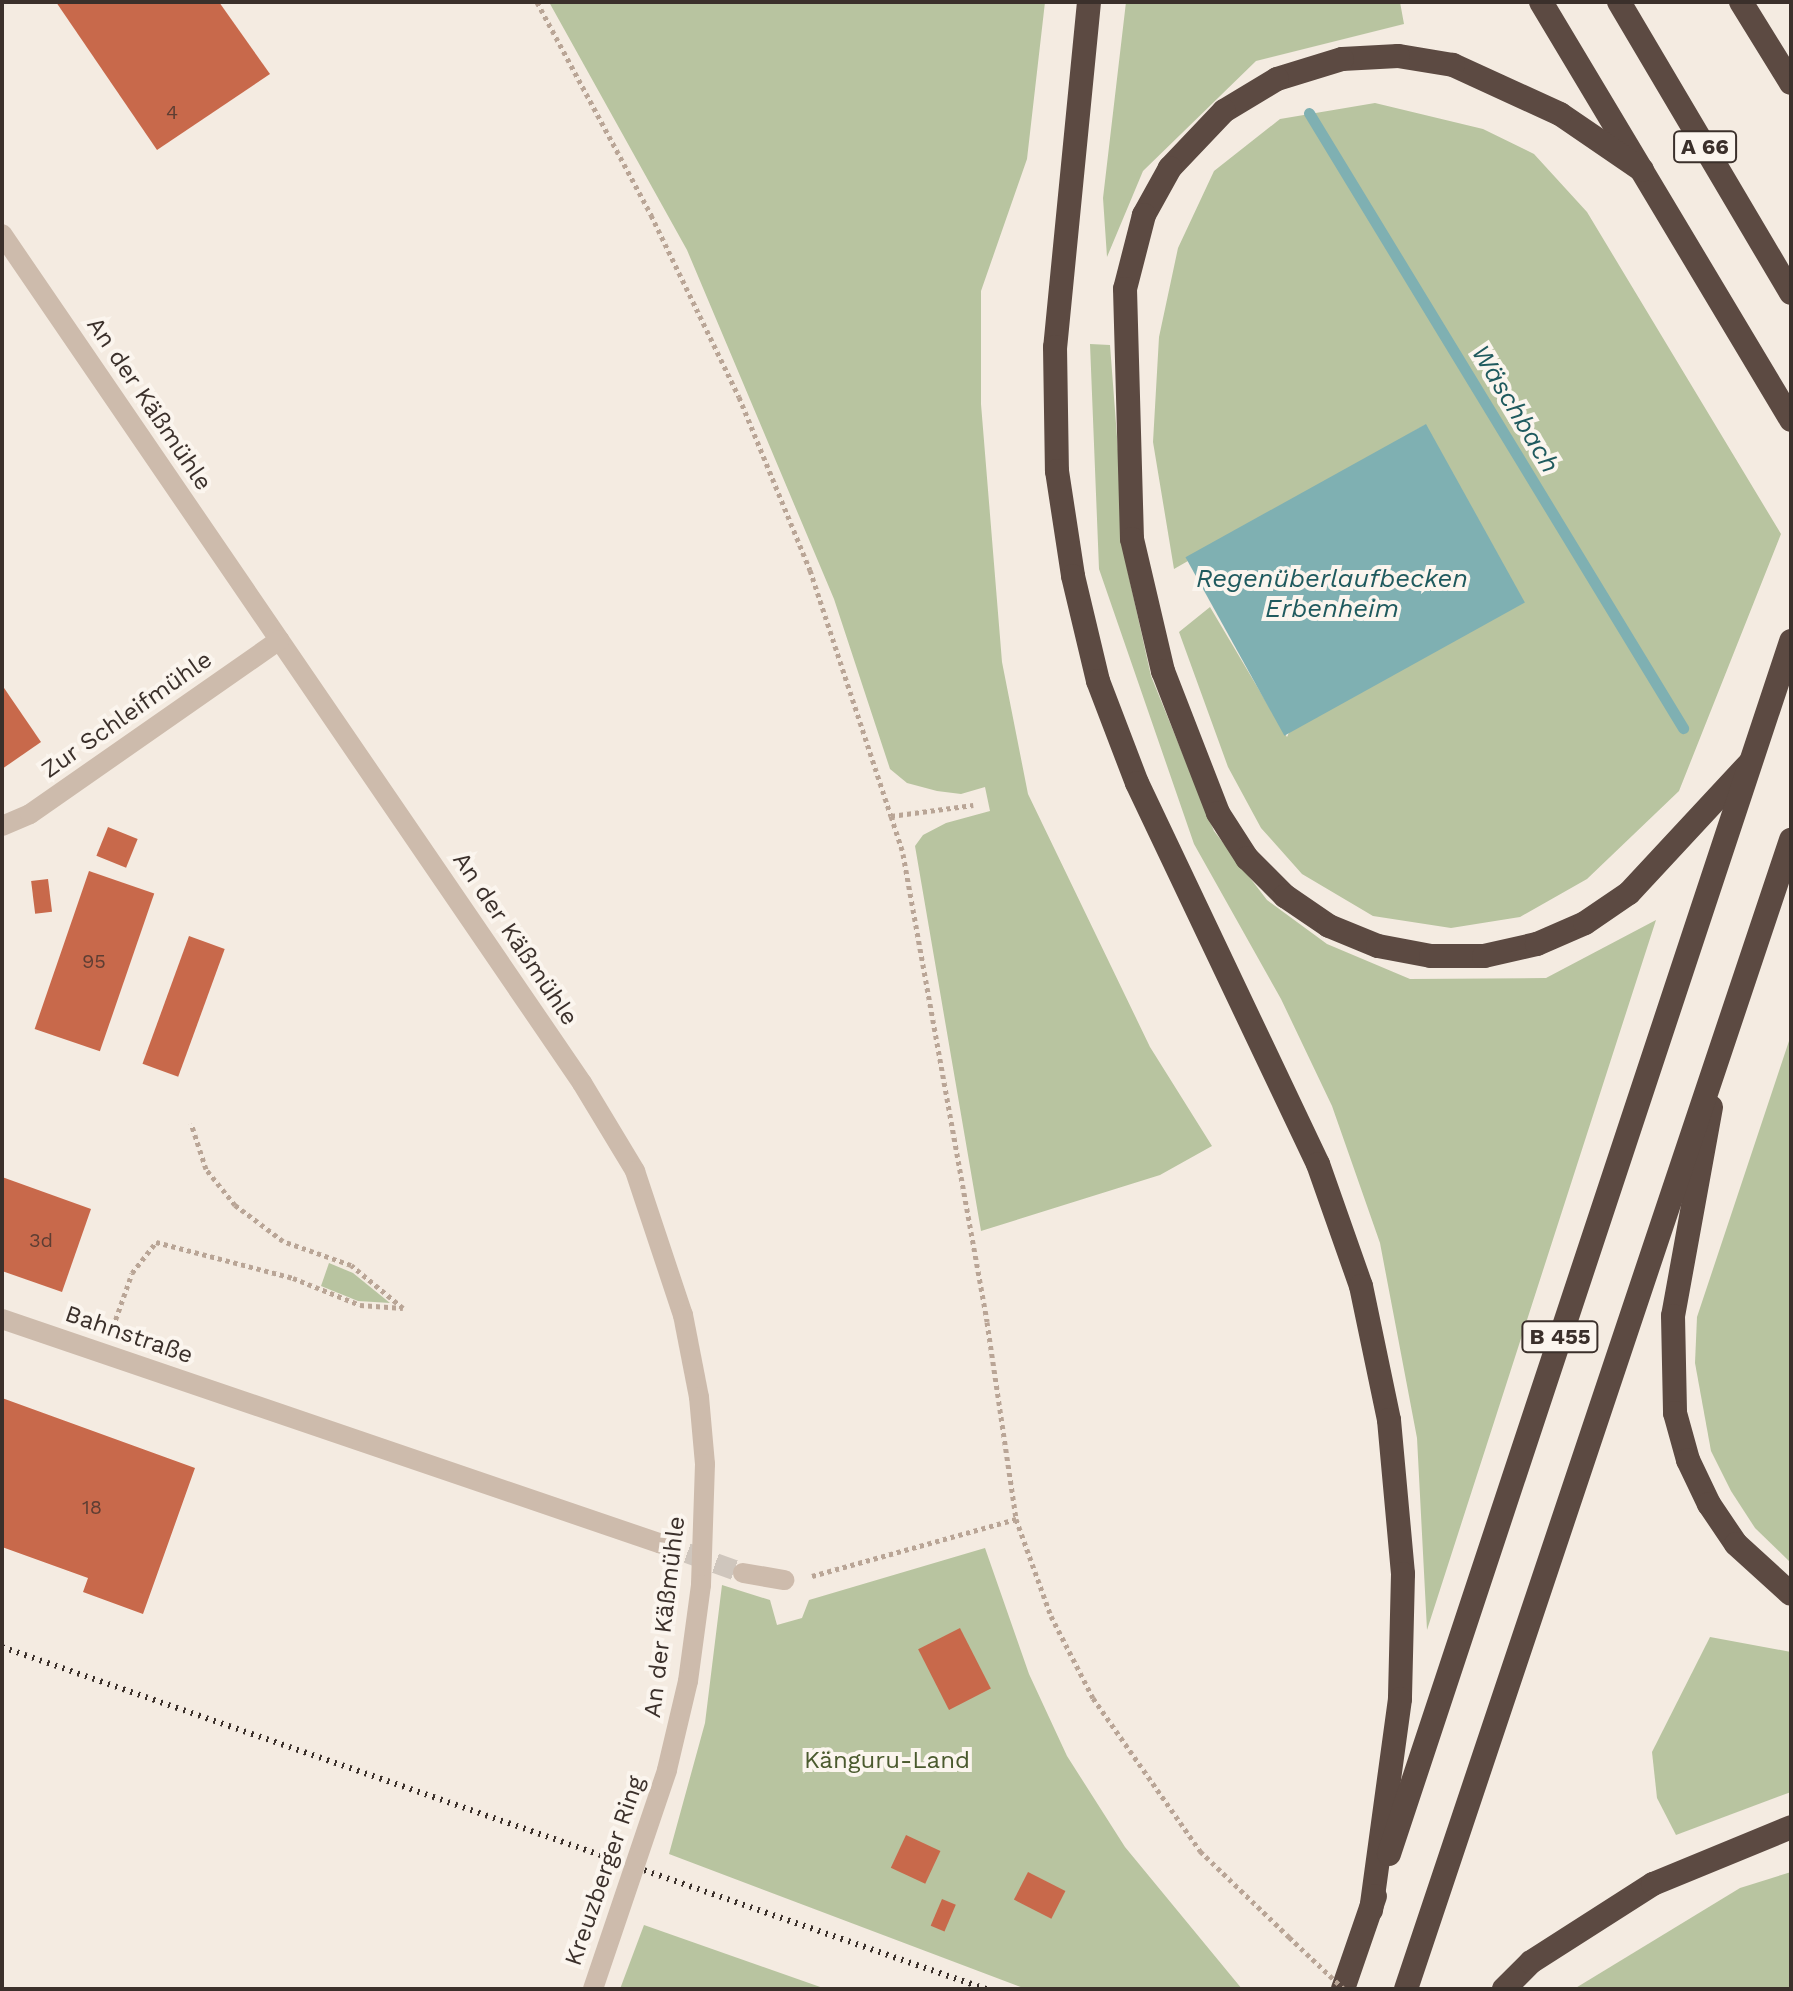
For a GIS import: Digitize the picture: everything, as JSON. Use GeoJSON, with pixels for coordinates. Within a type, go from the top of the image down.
{"type":"FeatureCollection","features":[{"type":"Feature","properties":{"kind":"highway"},"geometry":{"type":"LineString","coordinates":[[1089,2],[1055,347],[1057,471],[1073,576],[1098,681],[1137,783],[1301,1124],[1361,1286],[1389,1420],[1403,1574],[1400,1699],[1371,1910]]}},
{"type":"Feature","properties":{"kind":"highway","name":"A 66"},"geometry":{"type":"LineString","coordinates":[[1541,2],[1791,420]]}},
{"type":"Feature","properties":{"kind":"highway","name":"A 66"},"geometry":{"type":"LineString","coordinates":[[1619,2],[1791,293]]}},
{"type":"Feature","properties":{"kind":"highway"},"geometry":{"type":"LineString","coordinates":[[1741,2],[1791,83]]}},
{"type":"Feature","properties":{"kind":"highway"},"geometry":{"type":"LineString","coordinates":[[1642,170],[1560,114],[1453,65],[1398,56],[1342,59],[1277,79],[1224,111],[1164,180],[1144,215],[1125,289],[1132,539],[1163,671],[1218,813],[1247,858],[1285,896],[1329,926],[1378,946],[1431,956],[1484,956],[1537,944],[1585,923],[1629,893],[1749,764]]}},
{"type":"Feature","properties":{"kind":"highway","name":"B 455"},"geometry":{"type":"LineString","coordinates":[[1344,1989],[1791,641]]}},
{"type":"Feature","properties":{"kind":"highway","name":"B 455"},"geometry":{"type":"LineString","coordinates":[[1406,1989],[1728,1016],[1791,840]]}},
{"type":"Feature","properties":{"kind":"highway"},"geometry":{"type":"LineString","coordinates":[[1728,1016],[1673,1316],[1675,1413],[1688,1460],[1709,1504],[1736,1544],[1791,1594]]}},
{"type":"Feature","properties":{"kind":"highway"},"geometry":{"type":"LineString","coordinates":[[1504,1989],[1531,1962],[1653,1884],[1791,1827]]}},
{"type":"Feature","properties":{"kind":"street","name":"An der Käßmühle"},"geometry":{"type":"LineString","coordinates":[[2,234],[613,1130],[662,1243],[699,1397],[706,1527],[688,1681],[667,1770]]}},
{"type":"Feature","properties":{"kind":"street","name":"Zur Schleifmühle"},"geometry":{"type":"LineString","coordinates":[[2,826],[30,814],[279,640]]}},
{"type":"Feature","properties":{"kind":"street","name":"Bahnstraße"},"geometry":{"type":"LineString","coordinates":[[2,1319],[659,1543]]}},
{"type":"Feature","properties":{"kind":"street"},"geometry":{"type":"LineString","coordinates":[[743,1573],[784,1580]]}},
{"type":"Feature","properties":{"kind":"street","name":"Kreuzberger Ring"},"geometry":{"type":"LineString","coordinates":[[593,1989],[667,1770]]}},
{"type":"Feature","properties":{"kind":"path"},"geometry":{"type":"LineString","coordinates":[[537,2],[651,215],[739,397],[810,570],[891,816],[903,854],[987,1322],[1016,1519],[1051,1616],[1093,1698],[1200,1851],[1344,1989]]}},
{"type":"Feature","properties":{"kind":"path"},"geometry":{"type":"LineString","coordinates":[[891,816],[973,805]]}},
{"type":"Feature","properties":{"kind":"path"},"geometry":{"type":"LineString","coordinates":[[104,1354],[132,1273],[156,1242],[293,1278],[360,1305],[403,1308],[351,1265],[283,1241],[235,1205],[206,1169],[191,1123]]}},
{"type":"Feature","properties":{"kind":"path"},"geometry":{"type":"LineString","coordinates":[[784,1580],[1016,1519]]}},
{"type":"Feature","properties":{"kind":"green space"},"geometry":{"type":"Polygon","coordinates":[[[549,2],[1045,2],[1027,159],[981,291],[981,404],[1002,662],[1028,794],[1150,1047],[1212,1146],[1160,1175],[981,1231],[915,846],[923,835],[946,823],[990,811],[985,787],[961,794],[937,791],[907,783],[890,769],[834,599],[687,250],[549,2]]]}},
{"type":"Feature","properties":{"kind":"green space"},"geometry":{"type":"Polygon","coordinates":[[[1126,2],[1400,2],[1404,24],[1256,61],[1143,171],[1107,257],[1103,198],[1126,2]]]}},
{"type":"Feature","properties":{"kind":"green space"},"geometry":{"type":"Polygon","coordinates":[[[1375,103],[1483,129],[1534,154],[1587,212],[1781,534],[1679,791],[1587,879],[1520,917],[1451,928],[1373,916],[1302,874],[1261,828],[1228,767],[1179,632],[1210,607],[1287,737],[1425,425],[1174,569],[1153,442],[1159,337],[1178,248],[1214,171],[1280,119],[1375,103]]]}},
{"type":"Feature","properties":{"kind":"green space"},"geometry":{"type":"Polygon","coordinates":[[[1090,344],[1110,345],[1127,568],[1151,676],[1214,831],[1267,900],[1327,944],[1410,979],[1546,978],[1656,920],[1427,1630],[1417,1438],[1380,1243],[1332,1106],[1281,999],[1194,844],[1099,569],[1090,344]]]}},
{"type":"Feature","properties":{"kind":"green space"},"geometry":{"type":"Polygon","coordinates":[[[1791,1035],[1791,1563],[1755,1528],[1731,1491],[1711,1451],[1695,1363],[1697,1317],[1791,1035]]]}},
{"type":"Feature","properties":{"kind":"green space"},"geometry":{"type":"Polygon","coordinates":[[[329,1263],[353,1273],[390,1303],[358,1301],[321,1286],[329,1263]]]}},
{"type":"Feature","properties":{"kind":"green space","name":"Känguru-Land"},"geometry":{"type":"Polygon","coordinates":[[[985,1548],[1029,1674],[1067,1756],[1125,1847],[1242,1989],[1026,1989],[669,1854],[705,1723],[722,1585],[770,1600],[777,1625],[802,1618],[809,1600],[985,1548]]]}},
{"type":"Feature","properties":{"kind":"green space"},"geometry":{"type":"Polygon","coordinates":[[[1710,1637],[1791,1652],[1791,1792],[1676,1835],[1657,1798],[1652,1752],[1710,1637]]]}},
{"type":"Feature","properties":{"kind":"green space"},"geometry":{"type":"Polygon","coordinates":[[[1791,1872],[1791,1989],[1574,1989],[1740,1888],[1791,1872]]]}},
{"type":"Feature","properties":{"kind":"green space"},"geometry":{"type":"Polygon","coordinates":[[[644,1925],[826,1989],[620,1989],[644,1925]]]}},
{"type":"Feature","properties":{"kind":"water","name":"Regenüberlaufbecken Erbenheim"},"geometry":{"type":"Polygon","coordinates":[[[1426,424],[1525,602],[1284,736],[1185,557],[1426,424]]]}},
{"type":"Feature","properties":{"kind":"building"},"geometry":{"type":"Polygon","coordinates":[[[56,2],[219,2],[270,74],[157,150],[56,2]]]}},
{"type":"Feature","properties":{"kind":"building"},"geometry":{"type":"Polygon","coordinates":[[[2,685],[41,742],[2,769],[2,685]]]}},
{"type":"Feature","properties":{"kind":"building"},"geometry":{"type":"Polygon","coordinates":[[[108,827],[138,839],[126,868],[96,856],[108,827]]]}},
{"type":"Feature","properties":{"kind":"building"},"geometry":{"type":"Polygon","coordinates":[[[89,871],[154,893],[100,1051],[35,1029],[89,871]]]}},
{"type":"Feature","properties":{"kind":"building"},"geometry":{"type":"Polygon","coordinates":[[[48,879],[52,912],[35,914],[31,881],[48,879]]]}},
{"type":"Feature","properties":{"kind":"building"},"geometry":{"type":"Polygon","coordinates":[[[189,936],[225,949],[178,1077],[142,1064],[189,936]]]}},
{"type":"Feature","properties":{"kind":"building"},"geometry":{"type":"Polygon","coordinates":[[[2,1177],[91,1209],[62,1292],[2,1271],[2,1177]]]}},
{"type":"Feature","properties":{"kind":"building"},"geometry":{"type":"Polygon","coordinates":[[[2,1398],[195,1468],[143,1614],[83,1592],[88,1578],[2,1547],[2,1398]]]}},
{"type":"Feature","properties":{"kind":"building"},"geometry":{"type":"Polygon","coordinates":[[[960,1628],[991,1689],[949,1710],[918,1649],[960,1628]]]}},
{"type":"Feature","properties":{"kind":"building"},"geometry":{"type":"Polygon","coordinates":[[[906,1835],[940,1851],[925,1884],[891,1868],[906,1835]]]}},
{"type":"Feature","properties":{"kind":"building"},"geometry":{"type":"Polygon","coordinates":[[[1028,1872],[1065,1891],[1051,1919],[1014,1900],[1028,1872]]]}},
{"type":"Feature","properties":{"kind":"building"},"geometry":{"type":"Polygon","coordinates":[[[942,1899],[956,1905],[944,1932],[931,1926],[942,1899]]]}},
{"type":"Feature","properties":{"kind":"waterway","name":"Wäschbach"},"geometry":{"type":"LineString","coordinates":[[1309,113],[1683,728]]}},
{"type":"Feature","properties":{"kind":"tunnel"},"geometry":{"type":"LineString","coordinates":[[659,1543],[743,1573]]}},
{"type":"Feature","properties":{"kind":"railway"},"geometry":{"type":"LineString","coordinates":[[2,1647],[986,1989]]}}]}
